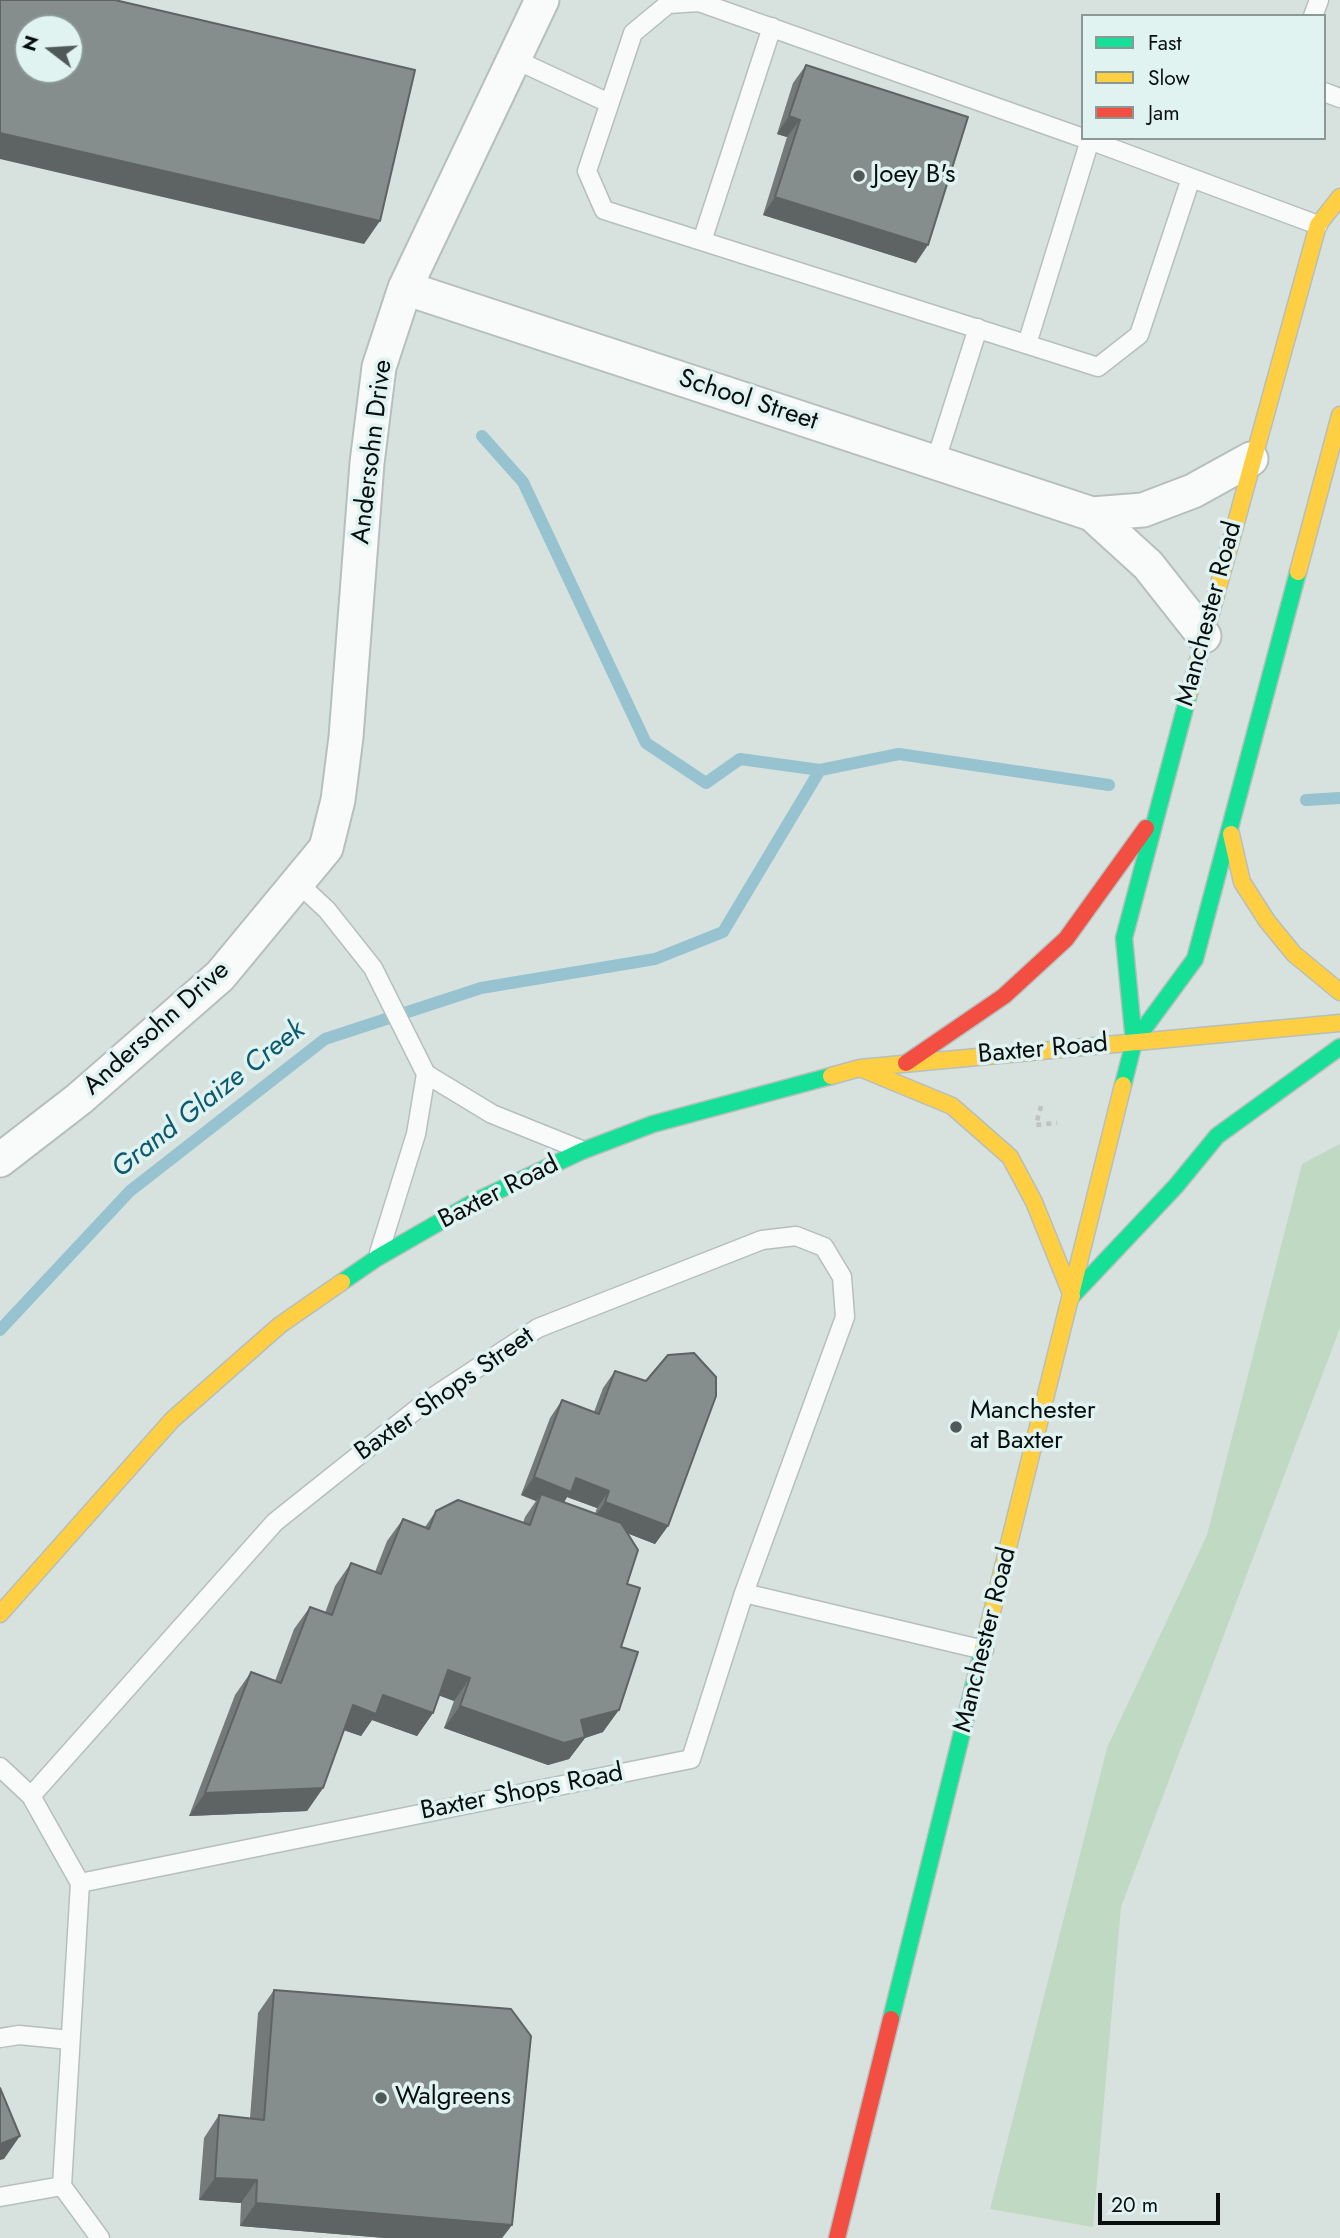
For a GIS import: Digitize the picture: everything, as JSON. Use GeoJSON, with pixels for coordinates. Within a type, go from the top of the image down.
{"type":"FeatureCollection","features":[{"type":"Feature","properties":{"kind":"main road","name":"Manchester Road"},"geometry":{"type":"LineString","coordinates":[[837,2238],[1134,1042],[1124,938],[1251,459],[1318,225],[1340,197]]}},
{"type":"Feature","properties":{"kind":"main road","name":"Manchester Road"},"geometry":{"type":"LineString","coordinates":[[1134,1042],[1195,959],[1340,415]]}},
{"type":"Feature","properties":{"kind":"main road"},"geometry":{"type":"LineString","coordinates":[[906,1063],[1004,996],[1066,939],[1109,876],[1158,812]]}},
{"type":"Feature","properties":{"kind":"main road"},"geometry":{"type":"LineString","coordinates":[[1230,829],[1242,881],[1267,921],[1294,954],[1340,992]]}},
{"type":"Feature","properties":{"kind":"main road","name":"Baxter Road"},"geometry":{"type":"LineString","coordinates":[[0,1614],[172,1420],[280,1325],[377,1258],[476,1201],[582,1150],[653,1124],[860,1068],[1340,1023]]}},
{"type":"Feature","properties":{"kind":"main road"},"geometry":{"type":"LineString","coordinates":[[860,1068],[952,1106],[1010,1157],[1034,1202],[1072,1296],[1176,1186],[1217,1136],[1340,1047]]}},
{"type":"Feature","properties":{"kind":"street","name":"Andersohn Drive"},"geometry":{"type":"LineString","coordinates":[[0,1160],[79,1099],[220,976],[326,848],[338,800],[346,737],[367,463],[379,367],[405,288],[542,0]]}},
{"type":"Feature","properties":{"kind":"street","name":"School Street"},"geometry":{"type":"LineString","coordinates":[[405,288],[1092,514],[1143,510],[1193,491],[1251,459]]}},
{"type":"Feature","properties":{"kind":"street","name":"School Street"},"geometry":{"type":"LineString","coordinates":[[1092,514],[1148,565],[1204,636]]}},
{"type":"Feature","properties":{"kind":"lane"},"geometry":{"type":"LineString","coordinates":[[1081,137],[699,2],[668,4],[633,33],[587,171],[604,210],[1098,367],[1139,335],[1191,178]]}},
{"type":"Feature","properties":{"kind":"lane"},"geometry":{"type":"LineString","coordinates":[[702,241],[772,27]]}},
{"type":"Feature","properties":{"kind":"lane"},"geometry":{"type":"LineString","coordinates":[[514,59],[609,103]]}},
{"type":"Feature","properties":{"kind":"lane"},"geometry":{"type":"LineString","coordinates":[[1027,344],[1086,140]]}},
{"type":"Feature","properties":{"kind":"lane"},"geometry":{"type":"LineString","coordinates":[[1089,140],[1318,225]]}},
{"type":"Feature","properties":{"kind":"lane"},"geometry":{"type":"LineString","coordinates":[[935,463],[978,328]]}},
{"type":"Feature","properties":{"kind":"lane"},"geometry":{"type":"LineString","coordinates":[[298,883],[327,910],[373,968],[426,1074],[492,1114],[582,1150]]}},
{"type":"Feature","properties":{"kind":"lane"},"geometry":{"type":"LineString","coordinates":[[377,1258],[416,1134],[426,1074]]}},
{"type":"Feature","properties":{"kind":"lane","name":"Baxter Shops Street"},"geometry":{"type":"LineString","coordinates":[[31,1796],[275,1522],[427,1402],[538,1328],[762,1240],[796,1236],[824,1247],[842,1277],[845,1317],[744,1592]]}},
{"type":"Feature","properties":{"kind":"lane"},"geometry":{"type":"LineString","coordinates":[[744,1592],[984,1650]]}},
{"type":"Feature","properties":{"kind":"lane","name":"Baxter Shops Road"},"geometry":{"type":"LineString","coordinates":[[80,1883],[691,1759],[744,1592]]}},
{"type":"Feature","properties":{"kind":"lane"},"geometry":{"type":"LineString","coordinates":[[0,1767],[31,1796],[80,1883],[62,2186],[100,2238]]}},
{"type":"Feature","properties":{"kind":"lane"},"geometry":{"type":"LineString","coordinates":[[0,2038],[19,2035],[70,2040]]}},
{"type":"Feature","properties":{"kind":"lane"},"geometry":{"type":"LineString","coordinates":[[0,2197],[62,2186]]}},
{"type":"Feature","properties":{"kind":"path"},"geometry":{"type":"LineString","coordinates":[[1041,1106],[1036,1125],[1058,1123]]}},
{"type":"Feature","properties":{"kind":"green space"},"geometry":{"type":"Polygon","coordinates":[[[1340,1144],[1340,1328],[1121,1907],[1093,2227],[990,2209],[1107,1748],[1207,1535],[1302,1164],[1340,1144]]]}},
{"type":"Feature","properties":{"kind":"building"},"geometry":{"type":"Polygon","coordinates":[[[0,0],[115,0],[415,70],[380,221],[0,133],[0,0]]]}},
{"type":"Feature","properties":{"kind":"building","name":"Joey B's"},"geometry":{"type":"Polygon","coordinates":[[[806,65],[968,117],[928,245],[775,197],[800,120],[789,116],[806,65]]]}},
{"type":"Feature","properties":{"kind":"building"},"geometry":{"type":"Polygon","coordinates":[[[694,1353],[716,1377],[716,1396],[668,1526],[605,1502],[609,1491],[576,1478],[571,1492],[534,1477],[562,1400],[599,1414],[615,1371],[646,1381],[668,1355],[694,1353]]]}},
{"type":"Feature","properties":{"kind":"building"},"geometry":{"type":"Polygon","coordinates":[[[541,1494],[621,1523],[638,1550],[627,1584],[640,1588],[621,1647],[638,1652],[619,1710],[581,1720],[585,1737],[564,1743],[460,1706],[470,1678],[448,1670],[433,1713],[383,1695],[376,1714],[353,1705],[323,1788],[205,1793],[251,1672],[281,1683],[310,1607],[332,1615],[351,1563],[381,1574],[403,1519],[429,1529],[436,1511],[458,1500],[530,1525],[541,1494]]]}},
{"type":"Feature","properties":{"kind":"building","name":"Walgreens"},"geometry":{"type":"Polygon","coordinates":[[[274,1990],[511,2009],[531,2036],[512,2225],[256,2203],[257,2180],[215,2178],[219,2115],[264,2120],[274,1990]]]}},
{"type":"Feature","properties":{"kind":"building"},"geometry":{"type":"Polygon","coordinates":[[[0,2088],[20,2136],[0,2144],[0,2088]]]}},
{"type":"Feature","properties":{"kind":"waterway"},"geometry":{"type":"LineString","coordinates":[[482,436],[523,482],[646,743],[706,783],[740,759],[820,770]]}},
{"type":"Feature","properties":{"kind":"waterway","name":"Grand Glaize Creek"},"geometry":{"type":"LineString","coordinates":[[0,1330],[130,1191],[325,1039],[481,988],[655,959],[723,932],[820,770],[899,754],[1109,785]]}},
{"type":"Feature","properties":{"kind":"waterway","name":"Grand Glaize Creek"},"geometry":{"type":"LineString","coordinates":[[1306,800],[1340,798]]}},
{"type":"Feature","properties":{"kind":"traffic: fast"},"geometry":{"type":"LineString","coordinates":[[1134,1042],[1195,959],[1298,572]]}},
{"type":"Feature","properties":{"kind":"traffic: fast"},"geometry":{"type":"LineString","coordinates":[[1123,1085],[1134,1042],[1124,938],[1189,693]]}},
{"type":"Feature","properties":{"kind":"traffic: fast"},"geometry":{"type":"LineString","coordinates":[[1074,1294],[1176,1186],[1217,1136],[1340,1047]]}},
{"type":"Feature","properties":{"kind":"traffic: fast"},"geometry":{"type":"LineString","coordinates":[[342,1282],[377,1258],[476,1201],[582,1151],[653,1124],[831,1076]]}},
{"type":"Feature","properties":{"kind":"traffic: fast"},"geometry":{"type":"LineString","coordinates":[[891,2019],[981,1656]]}},
{"type":"Feature","properties":{"kind":"traffic: slow"},"geometry":{"type":"LineString","coordinates":[[1189,693],[1318,225],[1340,197]]}},
{"type":"Feature","properties":{"kind":"traffic: slow"},"geometry":{"type":"LineString","coordinates":[[1298,572],[1340,415]]}},
{"type":"Feature","properties":{"kind":"traffic: slow"},"geometry":{"type":"LineString","coordinates":[[1231,834],[1242,882],[1267,921],[1294,954],[1340,992]]}},
{"type":"Feature","properties":{"kind":"traffic: slow"},"geometry":{"type":"LineString","coordinates":[[831,1076],[860,1068],[1340,1023]]}},
{"type":"Feature","properties":{"kind":"traffic: slow"},"geometry":{"type":"LineString","coordinates":[[860,1068],[952,1106],[1010,1157],[1034,1202],[1072,1296]]}},
{"type":"Feature","properties":{"kind":"traffic: slow"},"geometry":{"type":"LineString","coordinates":[[981,1656],[1123,1085]]}},
{"type":"Feature","properties":{"kind":"traffic: slow"},"geometry":{"type":"LineString","coordinates":[[0,1614],[172,1420],[280,1325],[342,1282]]}},
{"type":"Feature","properties":{"kind":"traffic: jam"},"geometry":{"type":"LineString","coordinates":[[906,1063],[1004,996],[1066,939],[1146,828]]}},
{"type":"Feature","properties":{"kind":"traffic: jam"},"geometry":{"type":"LineString","coordinates":[[837,2238],[891,2019]]}},
{"type":"Feature","properties":{"kind":"place","name":"Joey B's"},"geometry":{"type":"Point","coordinates":[859,176]}},
{"type":"Feature","properties":{"kind":"place","name":"Manchester at Baxter"},"geometry":{"type":"Point","coordinates":[956,1427]}},
{"type":"Feature","properties":{"kind":"place","name":"Walgreens"},"geometry":{"type":"Point","coordinates":[381,2098]}}]}
